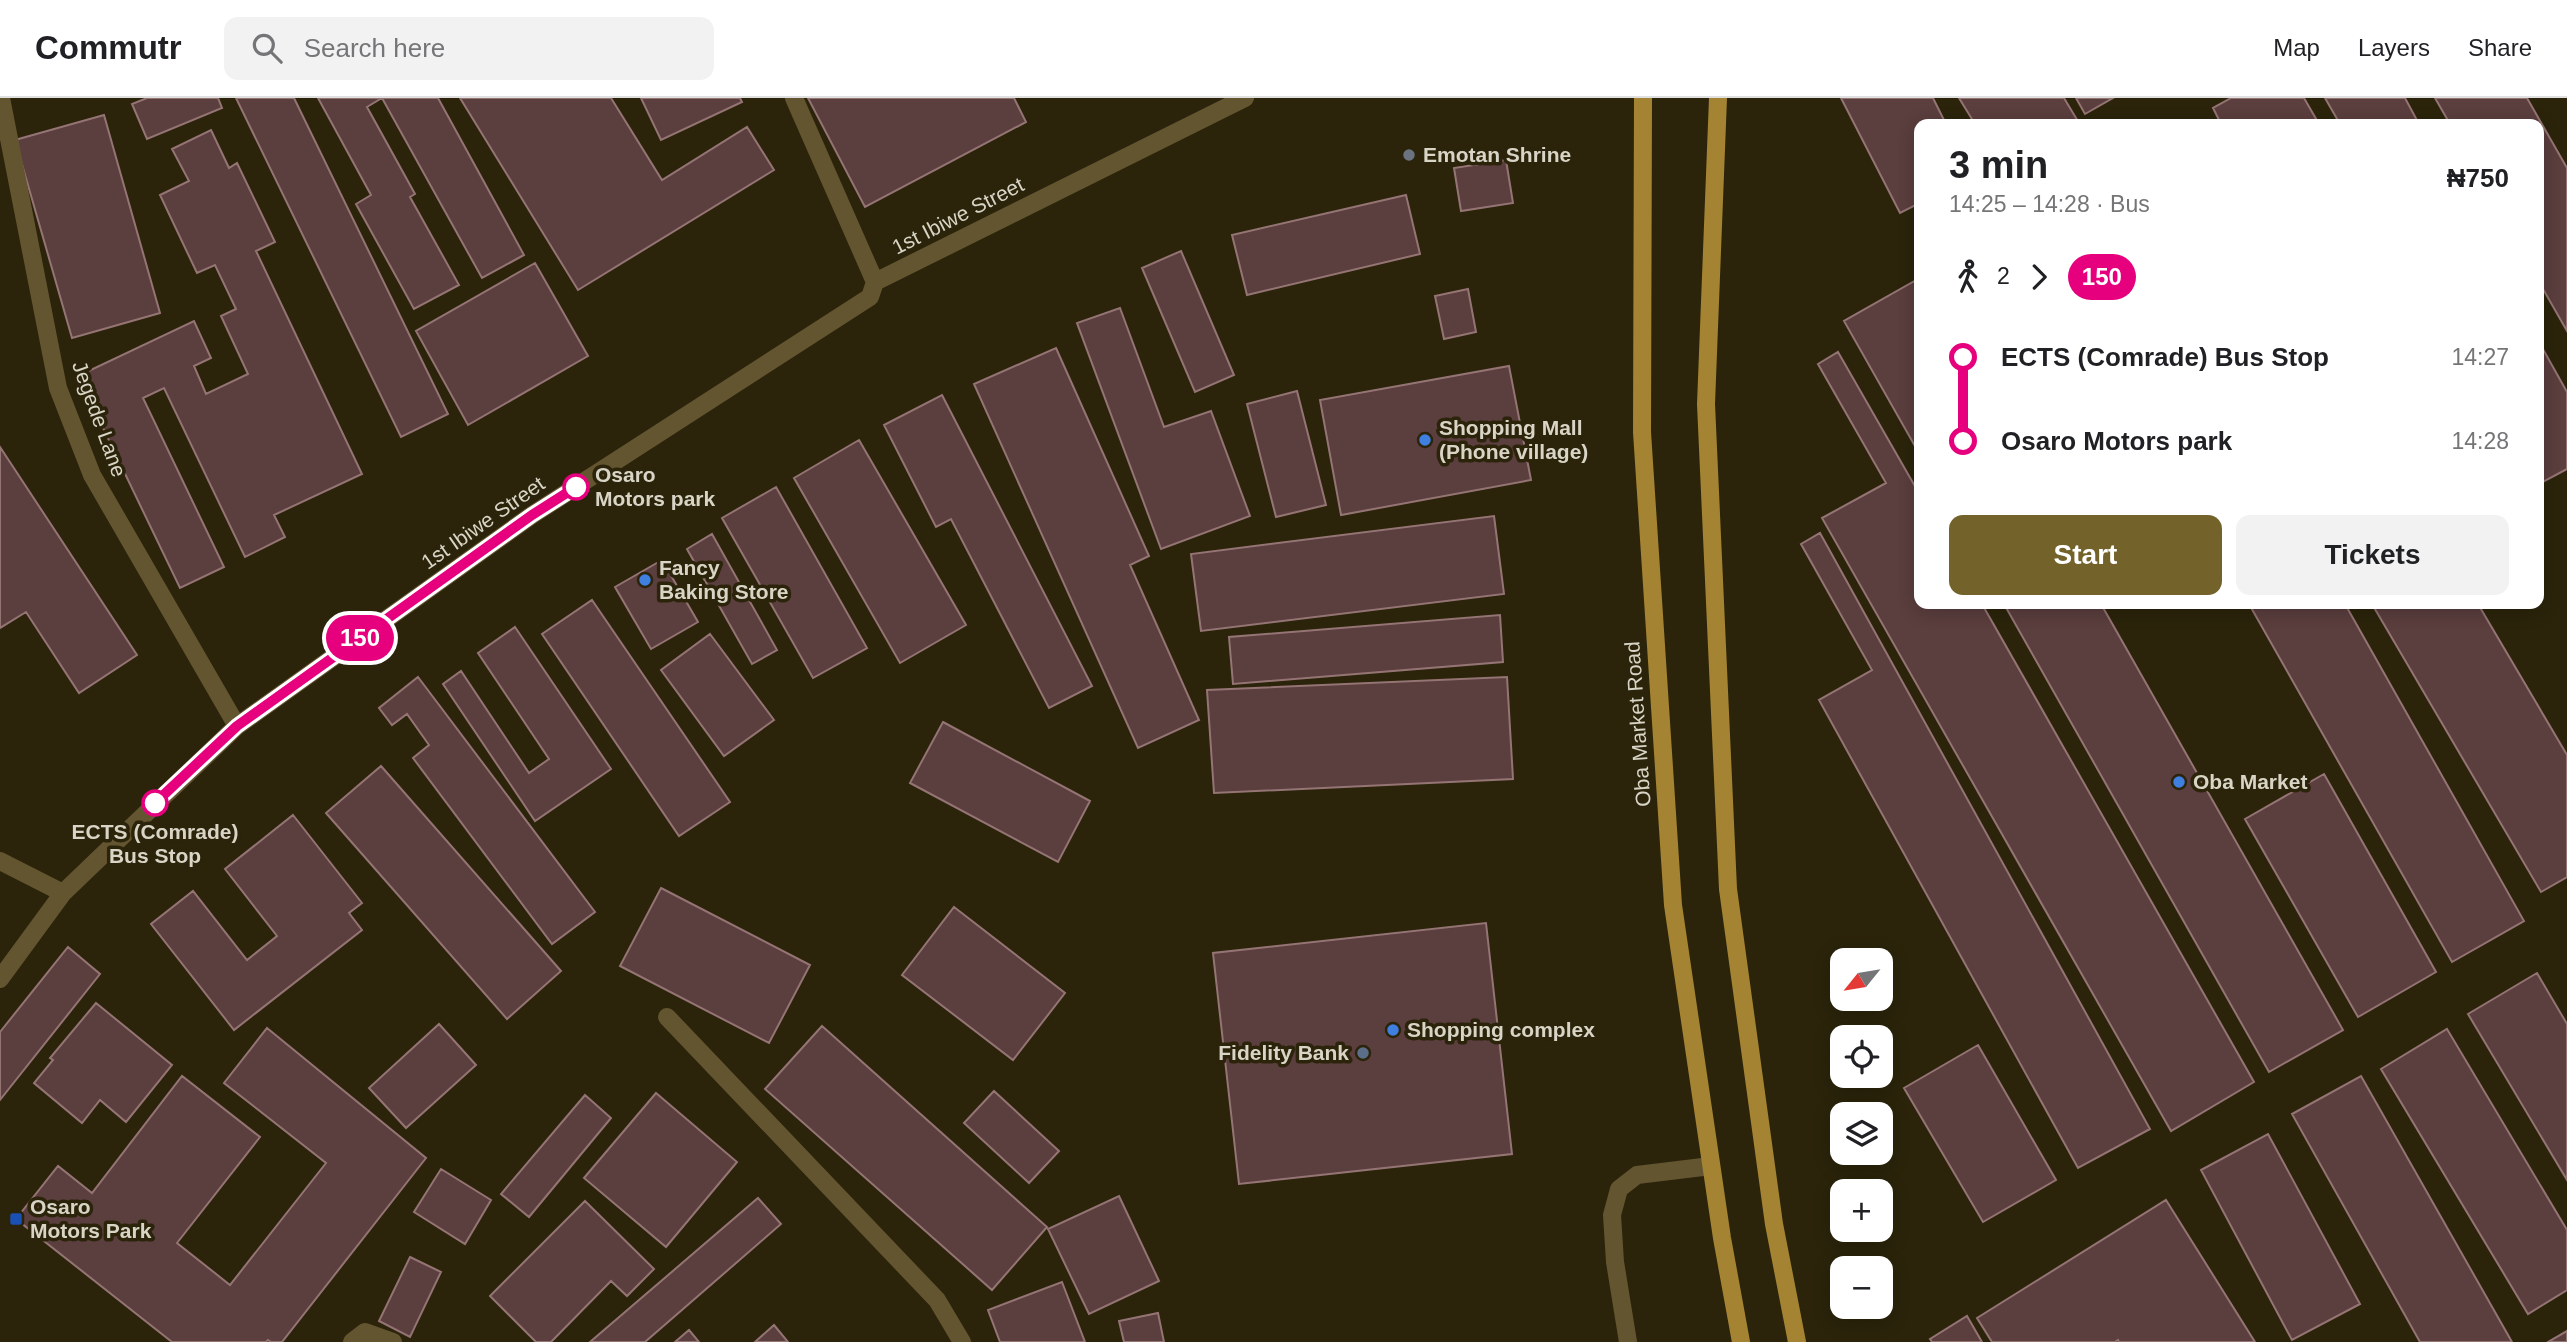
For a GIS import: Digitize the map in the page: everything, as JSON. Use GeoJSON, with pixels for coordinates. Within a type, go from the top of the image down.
{"type":"FeatureCollection","features":[{"type":"Feature","properties":{"kind":"main road","name":"Oba Market Road"},"geometry":{"type":"LineString","coordinates":[[1643,98],[1642,432],[1673,905],[1722,1238],[1741,1342]]}},
{"type":"Feature","properties":{"kind":"main road"},"geometry":{"type":"LineString","coordinates":[[1718,98],[1706,404],[1728,889],[1774,1224],[1797,1342]]}},
{"type":"Feature","properties":{"kind":"street","name":"Jegede Lane"},"geometry":{"type":"LineString","coordinates":[[1,98],[58,388],[92,475],[237,726]]}},
{"type":"Feature","properties":{"kind":"street"},"geometry":{"type":"LineString","coordinates":[[794,98],[875,282]]}},
{"type":"Feature","properties":{"kind":"street","name":"1st Ibiwe Street"},"geometry":{"type":"LineString","coordinates":[[0,979],[62,894],[237,726],[532,515],[870,297],[875,282],[1245,98]]}},
{"type":"Feature","properties":{"kind":"street"},"geometry":{"type":"LineString","coordinates":[[0,861],[62,894]]}},
{"type":"Feature","properties":{"kind":"street"},"geometry":{"type":"LineString","coordinates":[[667,1017],[937,1300],[962,1342]]}},
{"type":"Feature","properties":{"kind":"street"},"geometry":{"type":"LineString","coordinates":[[1628,1342],[1615,1262],[1612,1215],[1619,1188],[1637,1175],[1711,1166]]}},
{"type":"Feature","properties":{"kind":"street"},"geometry":{"type":"LineString","coordinates":[[352,1342],[365,1332],[393,1342]]}},
{"type":"Feature","properties":{"kind":"building"},"geometry":{"type":"Polygon","coordinates":[[[147,98],[218,98],[222,108],[147,139],[132,104],[147,98]]]}},
{"type":"Feature","properties":{"kind":"building"},"geometry":{"type":"Polygon","coordinates":[[[236,98],[294,98],[448,414],[401,437],[236,98]]]}},
{"type":"Feature","properties":{"kind":"building"},"geometry":{"type":"Polygon","coordinates":[[[318,98],[382,98],[367,107],[415,194],[410,197],[459,285],[414,309],[356,204],[371,195],[318,98]]]}},
{"type":"Feature","properties":{"kind":"building"},"geometry":{"type":"Polygon","coordinates":[[[382,98],[438,98],[524,255],[482,278],[382,98]]]}},
{"type":"Feature","properties":{"kind":"building"},"geometry":{"type":"Polygon","coordinates":[[[460,98],[611,98],[662,180],[747,127],[774,170],[578,290],[460,98]]]}},
{"type":"Feature","properties":{"kind":"building"},"geometry":{"type":"Polygon","coordinates":[[[641,98],[740,98],[742,102],[661,140],[641,98]]]}},
{"type":"Feature","properties":{"kind":"building"},"geometry":{"type":"Polygon","coordinates":[[[808,98],[1014,98],[1026,122],[865,207],[808,98]]]}},
{"type":"Feature","properties":{"kind":"building"},"geometry":{"type":"Polygon","coordinates":[[[1841,98],[1933,98],[1944,119],[1914,119],[1914,206],[1900,213],[1841,98]]]}},
{"type":"Feature","properties":{"kind":"building"},"geometry":{"type":"Polygon","coordinates":[[[1959,98],[2064,98],[2077,119],[1972,119],[1959,98]]]}},
{"type":"Feature","properties":{"kind":"building"},"geometry":{"type":"Polygon","coordinates":[[[2076,98],[2113,98],[2085,114],[2076,98]]]}},
{"type":"Feature","properties":{"kind":"building"},"geometry":{"type":"Polygon","coordinates":[[[2231,98],[2304,98],[2316,119],[2218,119],[2213,108],[2231,98]]]}},
{"type":"Feature","properties":{"kind":"building"},"geometry":{"type":"Polygon","coordinates":[[[2325,98],[2405,98],[2416,119],[2337,119],[2325,98]]]}},
{"type":"Feature","properties":{"kind":"building"},"geometry":{"type":"Polygon","coordinates":[[[2435,98],[2527,98],[2539,119],[2447,119],[2435,98]]]}},
{"type":"Feature","properties":{"kind":"building"},"geometry":{"type":"Polygon","coordinates":[[[104,115],[160,313],[72,338],[15,140],[104,115]]]}},
{"type":"Feature","properties":{"kind":"building"},"geometry":{"type":"Polygon","coordinates":[[[2544,128],[2567,168],[2567,331],[2544,291],[2544,128]]]}},
{"type":"Feature","properties":{"kind":"building"},"geometry":{"type":"Polygon","coordinates":[[[211,130],[229,168],[237,163],[275,242],[256,251],[362,474],[274,515],[285,537],[245,557],[164,388],[143,398],[224,567],[180,588],[78,376],[194,321],[211,358],[194,366],[206,394],[248,374],[221,316],[236,309],[215,265],[197,273],[160,195],[189,181],[172,149],[211,130]]]}},
{"type":"Feature","properties":{"kind":"building"},"geometry":{"type":"Polygon","coordinates":[[[1506,160],[1513,203],[1461,211],[1454,168],[1506,160]]]}},
{"type":"Feature","properties":{"kind":"building"},"geometry":{"type":"Polygon","coordinates":[[[1406,195],[1420,254],[1247,295],[1232,235],[1406,195]]]}},
{"type":"Feature","properties":{"kind":"building"},"geometry":{"type":"Polygon","coordinates":[[[1181,251],[1234,375],[1195,392],[1142,268],[1181,251]]]}},
{"type":"Feature","properties":{"kind":"building"},"geometry":{"type":"Polygon","coordinates":[[[535,263],[588,356],[468,425],[416,331],[535,263]]]}},
{"type":"Feature","properties":{"kind":"building"},"geometry":{"type":"Polygon","coordinates":[[[1914,281],[1914,444],[1844,321],[1914,281]]]}},
{"type":"Feature","properties":{"kind":"building"},"geometry":{"type":"Polygon","coordinates":[[[1468,289],[1476,332],[1444,339],[1435,296],[1468,289]]]}},
{"type":"Feature","properties":{"kind":"building"},"geometry":{"type":"Polygon","coordinates":[[[1120,308],[1164,427],[1211,411],[1250,516],[1161,549],[1077,323],[1120,308]]]}},
{"type":"Feature","properties":{"kind":"building"},"geometry":{"type":"Polygon","coordinates":[[[1056,348],[1149,556],[1130,565],[1199,720],[1138,748],[974,384],[1056,348]]]}},
{"type":"Feature","properties":{"kind":"building"},"geometry":{"type":"Polygon","coordinates":[[[2544,351],[2567,392],[2567,469],[2544,481],[2544,351]]]}},
{"type":"Feature","properties":{"kind":"building"},"geometry":{"type":"Polygon","coordinates":[[[1838,352],[1914,485],[1914,609],[1985,609],[2254,1082],[2171,1131],[1822,518],[1886,483],[1818,364],[1838,352]]]}},
{"type":"Feature","properties":{"kind":"building","name":"Shopping Mall (Phone village)"},"geometry":{"type":"Polygon","coordinates":[[[1509,366],[1531,480],[1341,515],[1320,400],[1509,366]]]}},
{"type":"Feature","properties":{"kind":"building"},"geometry":{"type":"Polygon","coordinates":[[[1297,391],[1326,505],[1276,517],[1247,404],[1297,391]]]}},
{"type":"Feature","properties":{"kind":"building"},"geometry":{"type":"Polygon","coordinates":[[[942,395],[1092,686],[1049,708],[951,519],[936,527],[884,425],[942,395]]]}},
{"type":"Feature","properties":{"kind":"building"},"geometry":{"type":"Polygon","coordinates":[[[859,440],[966,625],[900,663],[794,478],[859,440]]]}},
{"type":"Feature","properties":{"kind":"building"},"geometry":{"type":"Polygon","coordinates":[[[0,447],[137,655],[79,693],[26,612],[0,628],[0,447]]]}},
{"type":"Feature","properties":{"kind":"building"},"geometry":{"type":"Polygon","coordinates":[[[776,487],[867,648],[813,678],[722,518],[776,487]]]}},
{"type":"Feature","properties":{"kind":"building"},"geometry":{"type":"Polygon","coordinates":[[[1494,516],[1504,594],[1201,631],[1191,554],[1494,516]]]}},
{"type":"Feature","properties":{"kind":"building"},"geometry":{"type":"Polygon","coordinates":[[[1820,533],[2150,1129],[2078,1168],[1819,700],[1872,670],[1801,544],[1820,533]]]}},
{"type":"Feature","properties":{"kind":"building"},"geometry":{"type":"Polygon","coordinates":[[[712,534],[777,650],[752,664],[687,549],[712,534]]]}},
{"type":"Feature","properties":{"kind":"building"},"geometry":{"type":"Polygon","coordinates":[[[662,560],[698,622],[651,649],[615,587],[662,560]]]}},
{"type":"Feature","properties":{"kind":"building"},"geometry":{"type":"Polygon","coordinates":[[[592,600],[730,802],[679,836],[542,634],[592,600]]]}},
{"type":"Feature","properties":{"kind":"building"},"geometry":{"type":"Polygon","coordinates":[[[2007,609],[2104,609],[2343,1030],[2269,1072],[2007,609]]]}},
{"type":"Feature","properties":{"kind":"building"},"geometry":{"type":"Polygon","coordinates":[[[2252,609],[2348,609],[2524,921],[2452,962],[2252,609]]]}},
{"type":"Feature","properties":{"kind":"building"},"geometry":{"type":"Polygon","coordinates":[[[2375,609],[2481,609],[2567,755],[2567,877],[2541,892],[2375,609]]]}},
{"type":"Feature","properties":{"kind":"building"},"geometry":{"type":"Polygon","coordinates":[[[1500,615],[1503,662],[1233,684],[1229,637],[1500,615]]]}},
{"type":"Feature","properties":{"kind":"building"},"geometry":{"type":"Polygon","coordinates":[[[515,627],[611,769],[535,821],[443,684],[461,671],[529,773],[549,759],[478,653],[515,627]]]}},
{"type":"Feature","properties":{"kind":"building"},"geometry":{"type":"Polygon","coordinates":[[[710,634],[774,720],[724,756],[661,670],[710,634]]]}},
{"type":"Feature","properties":{"kind":"building"},"geometry":{"type":"Polygon","coordinates":[[[418,677],[595,912],[552,944],[413,758],[429,745],[407,714],[392,725],[379,708],[418,677]]]}},
{"type":"Feature","properties":{"kind":"building"},"geometry":{"type":"Polygon","coordinates":[[[1507,677],[1513,779],[1214,793],[1207,690],[1507,677]]]}},
{"type":"Feature","properties":{"kind":"building"},"geometry":{"type":"Polygon","coordinates":[[[943,722],[1090,801],[1058,862],[910,783],[943,722]]]}},
{"type":"Feature","properties":{"kind":"building"},"geometry":{"type":"Polygon","coordinates":[[[381,766],[561,971],[507,1019],[326,813],[381,766]]]}},
{"type":"Feature","properties":{"kind":"building"},"geometry":{"type":"Polygon","coordinates":[[[2324,774],[2436,972],[2358,1017],[2245,819],[2324,774]]]}},
{"type":"Feature","properties":{"kind":"building"},"geometry":{"type":"Polygon","coordinates":[[[293,815],[362,903],[349,913],[362,930],[234,1030],[151,924],[193,891],[247,960],[277,936],[225,869],[293,815]]]}},
{"type":"Feature","properties":{"kind":"building"},"geometry":{"type":"Polygon","coordinates":[[[661,888],[810,965],[769,1043],[620,966],[661,888]]]}},
{"type":"Feature","properties":{"kind":"building"},"geometry":{"type":"Polygon","coordinates":[[[954,907],[1065,993],[1013,1060],[902,975],[954,907]]]}},
{"type":"Feature","properties":{"kind":"building","name":"Fidelity Bank"},"geometry":{"type":"Polygon","coordinates":[[[1486,923],[1512,1154],[1239,1184],[1213,953],[1486,923]]]}},
{"type":"Feature","properties":{"kind":"building"},"geometry":{"type":"Polygon","coordinates":[[[68,947],[100,974],[0,1100],[0,1032],[68,947]]]}},
{"type":"Feature","properties":{"kind":"building"},"geometry":{"type":"Polygon","coordinates":[[[2537,973],[2567,1024],[2567,1180],[2468,1014],[2537,973]]]}},
{"type":"Feature","properties":{"kind":"building"},"geometry":{"type":"Polygon","coordinates":[[[96,1003],[172,1065],[126,1122],[100,1100],[82,1123],[34,1083],[53,1060],[50,1058],[96,1003]]]}},
{"type":"Feature","properties":{"kind":"building"},"geometry":{"type":"Polygon","coordinates":[[[439,1024],[476,1065],[406,1128],[369,1088],[439,1024]]]}},
{"type":"Feature","properties":{"kind":"building"},"geometry":{"type":"Polygon","coordinates":[[[822,1026],[1047,1227],[992,1290],[765,1089],[822,1026]]]}},
{"type":"Feature","properties":{"kind":"building"},"geometry":{"type":"Polygon","coordinates":[[[267,1028],[426,1158],[282,1342],[172,1342],[16,1219],[58,1166],[92,1193],[182,1076],[260,1137],[177,1243],[230,1285],[326,1163],[224,1083],[267,1028]]]}},
{"type":"Feature","properties":{"kind":"building"},"geometry":{"type":"Polygon","coordinates":[[[2447,1029],[2567,1230],[2567,1290],[2528,1314],[2381,1069],[2447,1029]]]}},
{"type":"Feature","properties":{"kind":"building"},"geometry":{"type":"Polygon","coordinates":[[[1978,1045],[2056,1180],[1983,1222],[1904,1088],[1978,1045]]]}},
{"type":"Feature","properties":{"kind":"building"},"geometry":{"type":"Polygon","coordinates":[[[2361,1076],[2512,1342],[2420,1342],[2292,1114],[2361,1076]]]}},
{"type":"Feature","properties":{"kind":"building"},"geometry":{"type":"Polygon","coordinates":[[[994,1091],[1059,1151],[1029,1183],[964,1123],[994,1091]]]}},
{"type":"Feature","properties":{"kind":"building"},"geometry":{"type":"Polygon","coordinates":[[[656,1093],[737,1162],[666,1247],[584,1178],[656,1093]]]}},
{"type":"Feature","properties":{"kind":"building"},"geometry":{"type":"Polygon","coordinates":[[[585,1095],[611,1118],[529,1217],[501,1194],[585,1095]]]}},
{"type":"Feature","properties":{"kind":"building"},"geometry":{"type":"Polygon","coordinates":[[[2268,1134],[2360,1304],[2292,1340],[2201,1170],[2268,1134]]]}},
{"type":"Feature","properties":{"kind":"building"},"geometry":{"type":"Polygon","coordinates":[[[441,1169],[491,1200],[465,1244],[414,1212],[441,1169]]]}},
{"type":"Feature","properties":{"kind":"building"},"geometry":{"type":"Polygon","coordinates":[[[1119,1196],[1159,1281],[1089,1314],[1048,1229],[1119,1196]]]}},
{"type":"Feature","properties":{"kind":"building"},"geometry":{"type":"Polygon","coordinates":[[[758,1198],[781,1224],[645,1342],[590,1342],[758,1198]]]}},
{"type":"Feature","properties":{"kind":"building"},"geometry":{"type":"Polygon","coordinates":[[[2166,1200],[2255,1342],[1992,1342],[1977,1318],[2166,1200]]]}},
{"type":"Feature","properties":{"kind":"building"},"geometry":{"type":"Polygon","coordinates":[[[585,1201],[654,1269],[627,1296],[611,1281],[551,1342],[536,1342],[490,1296],[585,1201]]]}},
{"type":"Feature","properties":{"kind":"building"},"geometry":{"type":"Polygon","coordinates":[[[410,1257],[441,1272],[410,1337],[379,1321],[410,1257]]]}},
{"type":"Feature","properties":{"kind":"building"},"geometry":{"type":"Polygon","coordinates":[[[1062,1282],[1085,1342],[1000,1342],[988,1310],[1062,1282]]]}},
{"type":"Feature","properties":{"kind":"building"},"geometry":{"type":"Polygon","coordinates":[[[1158,1313],[1164,1342],[1124,1342],[1119,1321],[1158,1313]]]}},
{"type":"Feature","properties":{"kind":"building"},"geometry":{"type":"Polygon","coordinates":[[[1967,1316],[1982,1342],[1932,1342],[1930,1339],[1967,1316]]]}},
{"type":"Feature","properties":{"kind":"building"},"geometry":{"type":"Polygon","coordinates":[[[774,1325],[788,1342],[755,1342],[774,1325]]]}},
{"type":"Feature","properties":{"kind":"building"},"geometry":{"type":"Polygon","coordinates":[[[689,1330],[699,1342],[675,1342],[689,1330]]]}},
{"type":"Feature","properties":{"kind":"building"},"geometry":{"type":"Polygon","coordinates":[[[2567,1331],[2567,1342],[2548,1342],[2567,1331]]]}},
{"type":"Feature","properties":{"kind":"bus line","name":"150"},"geometry":{"type":"LineString","coordinates":[[155,803],[237,726],[532,515],[576,487]]}},
{"type":"Feature","properties":{"kind":"place","name":"Emotan Shrine"},"geometry":{"type":"Point","coordinates":[1409,155]}},
{"type":"Feature","properties":{"kind":"place","name":"Shopping Mall (Phone village)"},"geometry":{"type":"Point","coordinates":[1425,440]}},
{"type":"Feature","properties":{"kind":"place","name":"Osaro Motors park"},"geometry":{"type":"Point","coordinates":[576,487]}},
{"type":"Feature","properties":{"kind":"place","name":"Fancy Baking Store"},"geometry":{"type":"Point","coordinates":[645,580]}},
{"type":"Feature","properties":{"kind":"place","name":"Oba Market"},"geometry":{"type":"Point","coordinates":[2179,782]}},
{"type":"Feature","properties":{"kind":"place","name":"ECTS (Comrade) Bus Stop"},"geometry":{"type":"Point","coordinates":[155,803]}},
{"type":"Feature","properties":{"kind":"place","name":"Shopping complex"},"geometry":{"type":"Point","coordinates":[1393,1030]}},
{"type":"Feature","properties":{"kind":"place","name":"Fidelity Bank"},"geometry":{"type":"Point","coordinates":[1363,1053]}},
{"type":"Feature","properties":{"kind":"place","name":"Osaro Motors Park"},"geometry":{"type":"Point","coordinates":[16,1219]}}]}
